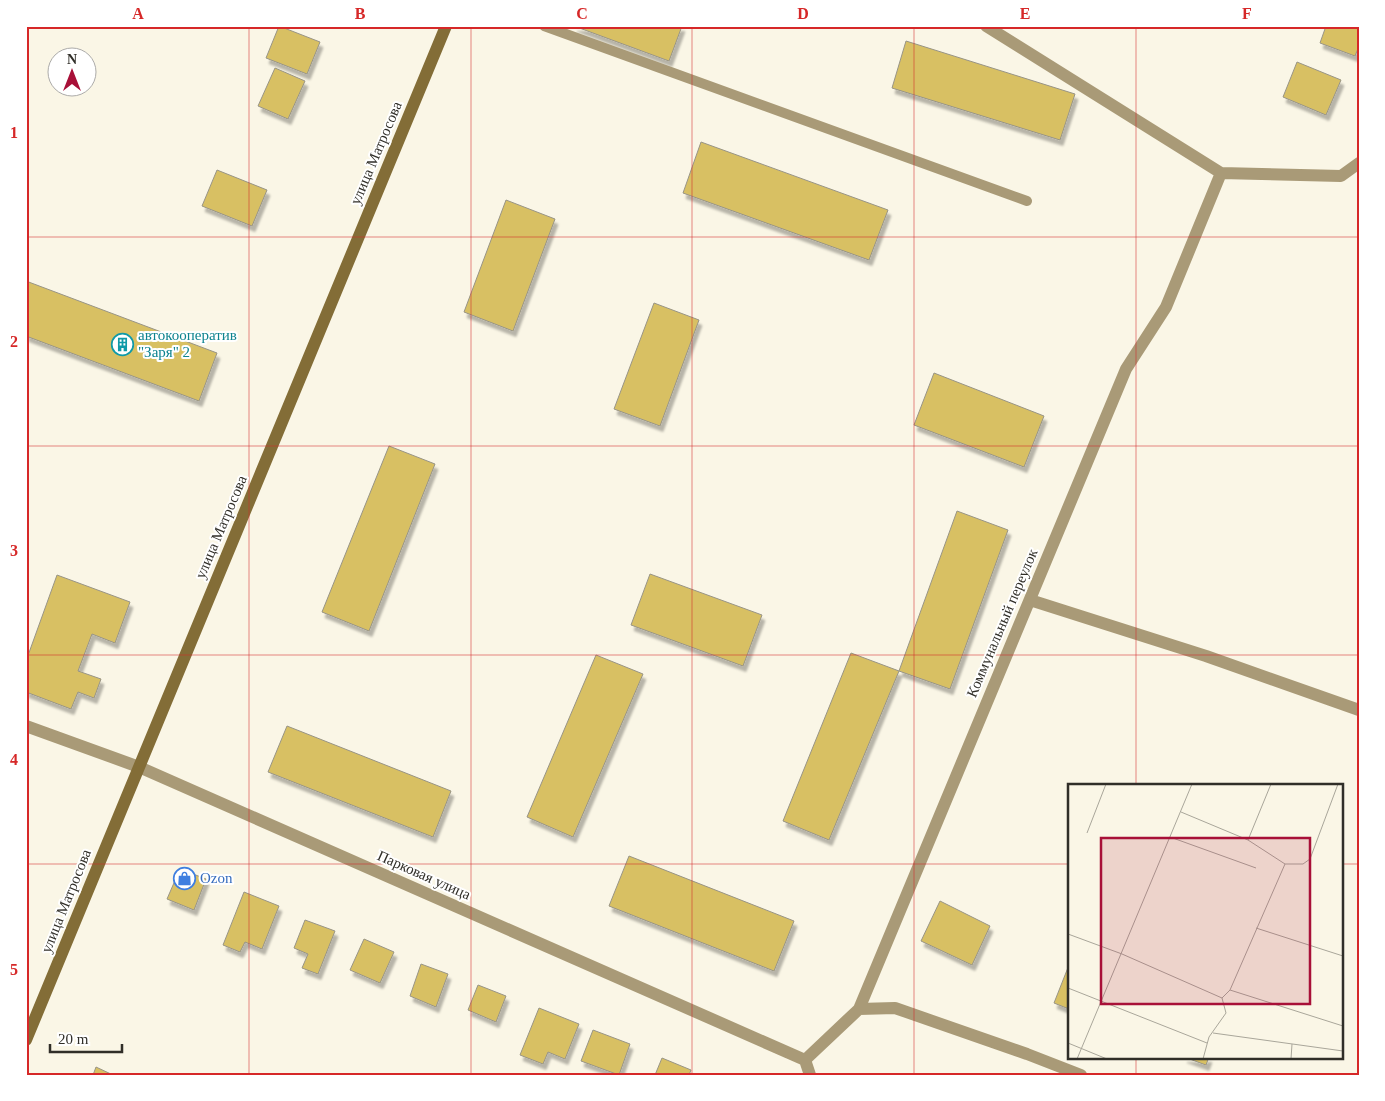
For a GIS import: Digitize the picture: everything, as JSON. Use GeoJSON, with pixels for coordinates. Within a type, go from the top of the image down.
{"type":"FeatureCollection","features":[{"type":"Feature","properties":{"kind":"street","name":"улица Матросова"},"geometry":{"type":"LineString","coordinates":[[26,1040],[446,26]]}},
{"type":"Feature","properties":{"kind":"street"},"geometry":{"type":"LineString","coordinates":[[986,26],[1220,173],[1340,176],[1359,163]]}},
{"type":"Feature","properties":{"kind":"street","name":"Коммунальный переулок"},"geometry":{"type":"LineString","coordinates":[[805,1060],[859,1009],[1126,369],[1166,307],[1220,173]]}},
{"type":"Feature","properties":{"kind":"street"},"geometry":{"type":"LineString","coordinates":[[1030,600],[1206,656],[1359,710]]}},
{"type":"Feature","properties":{"kind":"street","name":"Парковая улица"},"geometry":{"type":"LineString","coordinates":[[26,726],[138,767],[805,1060]]}},
{"type":"Feature","properties":{"kind":"street"},"geometry":{"type":"LineString","coordinates":[[859,1009],[896,1008],[1081,1075]]}},
{"type":"Feature","properties":{"kind":"street"},"geometry":{"type":"LineString","coordinates":[[805,1060],[810,1075]]}},
{"type":"Feature","properties":{"kind":"lane"},"geometry":{"type":"LineString","coordinates":[[544,26],[1027,201]]}},
{"type":"Feature","properties":{"kind":"building"},"geometry":{"type":"Polygon","coordinates":[[[279,26],[320,42],[307,74],[266,58],[279,26]]]}},
{"type":"Feature","properties":{"kind":"building"},"geometry":{"type":"Polygon","coordinates":[[[574,26],[682,26],[669,61],[574,26]]]}},
{"type":"Feature","properties":{"kind":"building"},"geometry":{"type":"Polygon","coordinates":[[[1326,26],[1359,26],[1359,46],[1355,56],[1320,43],[1326,26]]]}},
{"type":"Feature","properties":{"kind":"building"},"geometry":{"type":"Polygon","coordinates":[[[906,41],[1075,94],[1060,140],[892,88],[906,41]]]}},
{"type":"Feature","properties":{"kind":"building"},"geometry":{"type":"Polygon","coordinates":[[[1297,62],[1341,80],[1326,115],[1283,97],[1297,62]]]}},
{"type":"Feature","properties":{"kind":"building"},"geometry":{"type":"Polygon","coordinates":[[[275,68],[305,81],[288,119],[258,106],[275,68]]]}},
{"type":"Feature","properties":{"kind":"building"},"geometry":{"type":"Polygon","coordinates":[[[701,142],[888,210],[869,260],[683,193],[701,142]]]}},
{"type":"Feature","properties":{"kind":"building"},"geometry":{"type":"Polygon","coordinates":[[[217,170],[267,190],[252,226],[202,206],[217,170]]]}},
{"type":"Feature","properties":{"kind":"building"},"geometry":{"type":"Polygon","coordinates":[[[506,200],[555,219],[513,331],[464,312],[506,200]]]}},
{"type":"Feature","properties":{"kind":"building","name":"автокооператив \"Заря\" 2"},"geometry":{"type":"Polygon","coordinates":[[[26,281],[217,353],[199,401],[26,336],[26,281]]]}},
{"type":"Feature","properties":{"kind":"building"},"geometry":{"type":"Polygon","coordinates":[[[654,303],[699,320],[660,426],[614,409],[654,303]]]}},
{"type":"Feature","properties":{"kind":"building"},"geometry":{"type":"Polygon","coordinates":[[[934,373],[1044,416],[1024,467],[914,425],[934,373]]]}},
{"type":"Feature","properties":{"kind":"building"},"geometry":{"type":"Polygon","coordinates":[[[389,446],[435,464],[369,631],[322,612],[389,446]]]}},
{"type":"Feature","properties":{"kind":"building"},"geometry":{"type":"Polygon","coordinates":[[[957,511],[1008,530],[950,689],[899,671],[957,511]]]}},
{"type":"Feature","properties":{"kind":"building"},"geometry":{"type":"Polygon","coordinates":[[[650,574],[762,615],[743,666],[631,625],[650,574]]]}},
{"type":"Feature","properties":{"kind":"building"},"geometry":{"type":"Polygon","coordinates":[[[57,575],[130,602],[115,643],[92,634],[78,671],[101,679],[94,698],[78,692],[71,709],[26,692],[26,661],[57,575]]]}},
{"type":"Feature","properties":{"kind":"building"},"geometry":{"type":"Polygon","coordinates":[[[851,653],[899,671],[829,840],[783,821],[851,653]]]}},
{"type":"Feature","properties":{"kind":"building"},"geometry":{"type":"Polygon","coordinates":[[[596,655],[643,674],[573,837],[527,817],[596,655]]]}},
{"type":"Feature","properties":{"kind":"building"},"geometry":{"type":"Polygon","coordinates":[[[287,726],[451,791],[433,837],[268,772],[287,726]]]}},
{"type":"Feature","properties":{"kind":"building"},"geometry":{"type":"Polygon","coordinates":[[[629,856],[794,921],[774,971],[609,906],[629,856]]]}},
{"type":"Feature","properties":{"kind":"building"},"geometry":{"type":"Polygon","coordinates":[[[180,869],[206,879],[194,910],[167,899],[180,869]]]}},
{"type":"Feature","properties":{"kind":"building"},"geometry":{"type":"Polygon","coordinates":[[[244,892],[279,906],[262,949],[245,942],[240,952],[223,945],[244,892]]]}},
{"type":"Feature","properties":{"kind":"building"},"geometry":{"type":"Polygon","coordinates":[[[940,901],[990,926],[972,965],[921,941],[940,901]]]}},
{"type":"Feature","properties":{"kind":"building"},"geometry":{"type":"Polygon","coordinates":[[[305,920],[335,931],[318,974],[302,968],[308,954],[294,948],[305,920]]]}},
{"type":"Feature","properties":{"kind":"building"},"geometry":{"type":"Polygon","coordinates":[[[364,939],[394,952],[380,983],[350,970],[364,939]]]}},
{"type":"Feature","properties":{"kind":"building"},"geometry":{"type":"Polygon","coordinates":[[[421,964],[448,974],[436,1007],[410,996],[421,964]]]}},
{"type":"Feature","properties":{"kind":"building"},"geometry":{"type":"Polygon","coordinates":[[[1068,968],[1068,1009],[1054,1003],[1068,968]]]}},
{"type":"Feature","properties":{"kind":"building"},"geometry":{"type":"Polygon","coordinates":[[[478,985],[506,996],[496,1022],[468,1010],[478,985]]]}},
{"type":"Feature","properties":{"kind":"building"},"geometry":{"type":"Polygon","coordinates":[[[539,1008],[579,1024],[565,1059],[548,1052],[543,1064],[520,1055],[539,1008]]]}},
{"type":"Feature","properties":{"kind":"building"},"geometry":{"type":"Polygon","coordinates":[[[593,1030],[630,1044],[619,1075],[581,1061],[593,1030]]]}},
{"type":"Feature","properties":{"kind":"building"},"geometry":{"type":"Polygon","coordinates":[[[662,1058],[691,1070],[689,1075],[655,1075],[662,1058]]]}},
{"type":"Feature","properties":{"kind":"building"},"geometry":{"type":"Polygon","coordinates":[[[1187,1058],[1209,1058],[1206,1065],[1187,1058]]]}},
{"type":"Feature","properties":{"kind":"building"},"geometry":{"type":"Polygon","coordinates":[[[96,1067],[113,1075],[93,1075],[96,1067]]]}},
{"type":"Feature","properties":{"kind":"place","name":"автокооператив \"Заря\" 2"},"geometry":{"type":"Point","coordinates":[122,344]}},
{"type":"Feature","properties":{"kind":"place","name":"Ozon"},"geometry":{"type":"Point","coordinates":[184,878]}}]}
